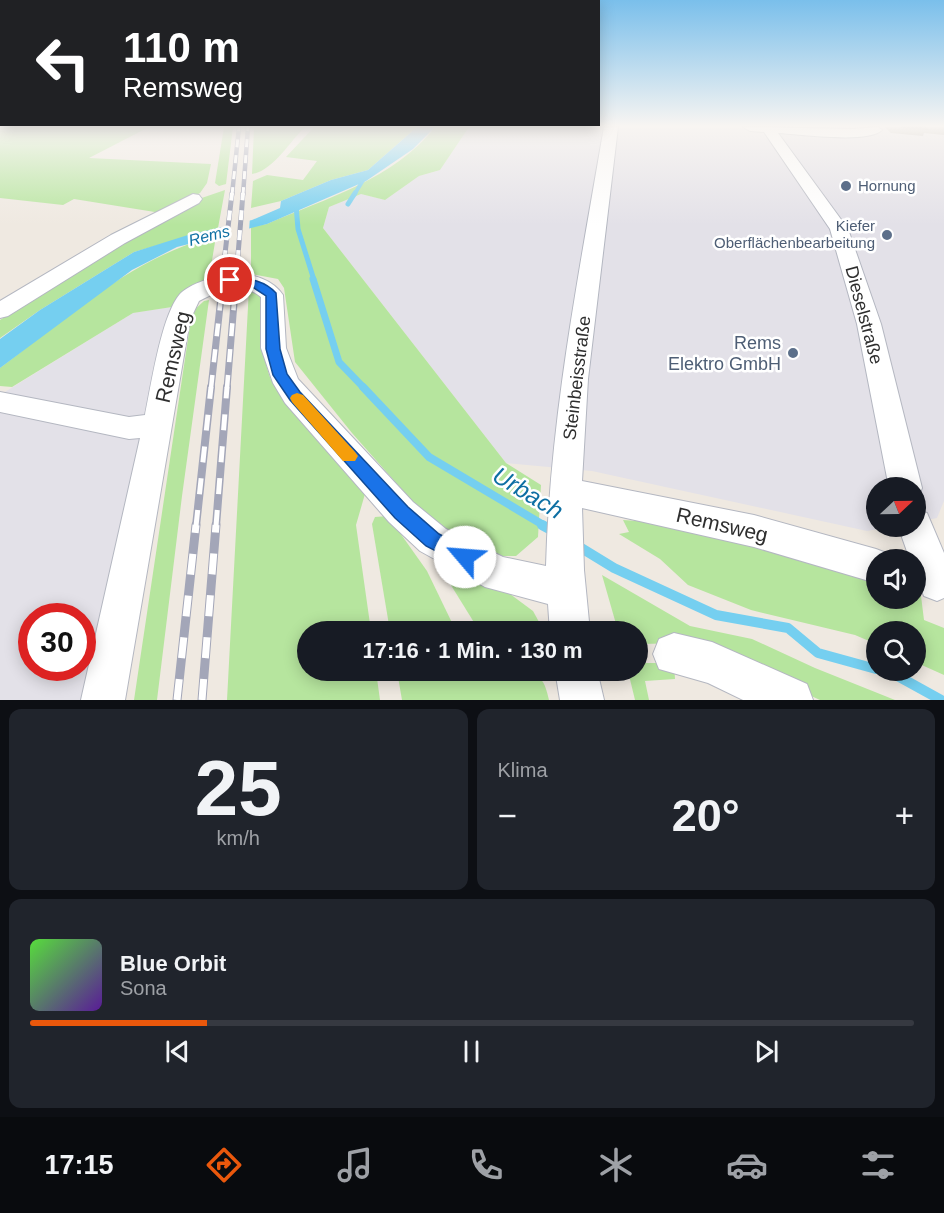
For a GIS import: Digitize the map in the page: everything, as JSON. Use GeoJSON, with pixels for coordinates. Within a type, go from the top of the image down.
{"type":"FeatureCollection","features":[{"type":"Feature","properties":{"kind":"street","name":"Steinbeisstraße"},"geometry":{"type":"LineString","coordinates":[[569,621],[565,580],[568,441],[607,160]]}},
{"type":"Feature","properties":{"kind":"street","name":"Dieselstraße"},"geometry":{"type":"LineString","coordinates":[[784,160],[838,229],[845,246],[868,322],[903,477]]}},
{"type":"Feature","properties":{"kind":"street"},"geometry":{"type":"LineString","coordinates":[[0,311],[118,239],[193,199]]}},
{"type":"Feature","properties":{"kind":"street","name":"Remsweg"},"geometry":{"type":"LineString","coordinates":[[103,700],[178,321],[190,297],[208,287],[230,280],[253,283],[264,287],[272,295],[273,349],[280,375],[295,396],[401,512],[433,540],[498,574],[565,580]]}},
{"type":"Feature","properties":{"kind":"street"},"geometry":{"type":"LineString","coordinates":[[0,402],[129,428],[159,425]]}},
{"type":"Feature","properties":{"kind":"street","name":"Remsweg"},"geometry":{"type":"LineString","coordinates":[[566,499],[754,531],[866,563]]}},
{"type":"Feature","properties":{"kind":"street"},"geometry":{"type":"LineString","coordinates":[[919,537],[932,582]]}},
{"type":"Feature","properties":{"kind":"street"},"geometry":{"type":"LineString","coordinates":[[674,654],[712,663],[791,700]]}},
{"type":"Feature","properties":{"kind":"street"},"geometry":{"type":"LineString","coordinates":[[578,681],[582,700]]}},
{"type":"Feature","properties":{"kind":"shaded area"},"geometry":{"type":"Polygon","coordinates":[[[447,160],[944,160],[944,501],[937,518],[926,520],[926,477],[866,477],[866,531],[592,471],[506,463],[323,228],[329,207],[361,194],[385,200],[419,176],[440,170],[447,160]]]}},
{"type":"Feature","properties":{"kind":"shaded area"},"geometry":{"type":"Polygon","coordinates":[[[172,307],[96,639],[96,603],[18,603],[18,681],[86,681],[82,700],[0,700],[0,395],[133,313],[172,307]]]}},
{"type":"Feature","properties":{"kind":"green space"},"geometry":{"type":"Polygon","coordinates":[[[0,160],[123,160],[211,164],[207,183],[200,193],[161,213],[74,199],[63,205],[0,198],[0,160]]]}},
{"type":"Feature","properties":{"kind":"green space"},"geometry":{"type":"Polygon","coordinates":[[[219,160],[229,160],[226,184],[219,186],[215,183],[219,160]]]}},
{"type":"Feature","properties":{"kind":"green space"},"geometry":{"type":"Polygon","coordinates":[[[253,160],[276,160],[260,172],[252,174],[253,160]]]}},
{"type":"Feature","properties":{"kind":"green space"},"geometry":{"type":"Polygon","coordinates":[[[307,160],[380,160],[368,170],[331,180],[281,201],[251,208],[253,181],[267,175],[303,180],[317,161],[307,160]]]}},
{"type":"Feature","properties":{"kind":"green space"},"geometry":{"type":"Polygon","coordinates":[[[447,160],[440,170],[419,176],[385,200],[361,194],[329,207],[323,228],[506,463],[541,485],[538,537],[516,556],[486,556],[420,510],[352,433],[295,362],[284,288],[278,279],[251,274],[251,227],[267,224],[312,206],[357,186],[400,161],[447,160]]]}},
{"type":"Feature","properties":{"kind":"green space"},"geometry":{"type":"Polygon","coordinates":[[[225,190],[218,228],[134,252],[40,310],[0,338],[0,320],[190,202],[225,190]]]}},
{"type":"Feature","properties":{"kind":"green space"},"geometry":{"type":"Polygon","coordinates":[[[216,236],[208,285],[188,293],[172,307],[133,313],[12,387],[0,386],[0,368],[102,291],[157,258],[186,245],[216,236]]]}},
{"type":"Feature","properties":{"kind":"green space"},"geometry":{"type":"Polygon","coordinates":[[[249,288],[265,295],[264,348],[271,380],[367,487],[356,525],[370,621],[297,621],[297,681],[377,681],[380,700],[227,700],[249,288]]]}},
{"type":"Feature","properties":{"kind":"green space"},"geometry":{"type":"Polygon","coordinates":[[[209,300],[157,700],[134,700],[192,312],[204,301],[209,300]]]}},
{"type":"Feature","properties":{"kind":"green space"},"geometry":{"type":"Polygon","coordinates":[[[388,516],[427,571],[451,621],[388,621],[372,524],[375,517],[388,516]]]}},
{"type":"Feature","properties":{"kind":"green space"},"geometry":{"type":"Polygon","coordinates":[[[623,520],[687,528],[751,543],[866,578],[866,609],[923,609],[924,620],[944,628],[944,675],[926,667],[926,621],[866,621],[866,640],[855,635],[751,610],[688,585],[660,559],[619,534],[629,532],[623,520]]]}},
{"type":"Feature","properties":{"kind":"green space"},"geometry":{"type":"Polygon","coordinates":[[[453,571],[491,580],[533,611],[538,621],[473,621],[449,582],[453,571]]]}},
{"type":"Feature","properties":{"kind":"green space"},"geometry":{"type":"Polygon","coordinates":[[[602,575],[690,626],[752,639],[815,668],[895,700],[820,700],[695,643],[648,644],[648,621],[615,621],[602,575]]]}},
{"type":"Feature","properties":{"kind":"green space"},"geometry":{"type":"Polygon","coordinates":[[[648,663],[674,663],[675,679],[648,681],[648,663]]]}},
{"type":"Feature","properties":{"kind":"green space"},"geometry":{"type":"Polygon","coordinates":[[[399,681],[542,681],[549,700],[402,700],[399,681]]]}},
{"type":"Feature","properties":{"kind":"green space"},"geometry":{"type":"Polygon","coordinates":[[[630,681],[645,681],[649,700],[635,700],[630,681]]]}},
{"type":"Feature","properties":{"kind":"water","name":"Rems"},"geometry":{"type":"Polygon","coordinates":[[[380,160],[397,160],[366,181],[267,224],[177,247],[132,270],[0,368],[0,339],[40,310],[134,252],[188,235],[252,220],[280,208],[281,201],[331,180],[368,170],[380,160]]]}},
{"type":"Feature","properties":{"kind":"pier"},"geometry":{"type":"Polygon","coordinates":[[[250,217],[249,231],[219,238],[221,224],[250,217]]]}},
{"type":"Feature","properties":{"kind":"waterway"},"geometry":{"type":"LineString","coordinates":[[354,195],[365,177]]}},
{"type":"Feature","properties":{"kind":"waterway"},"geometry":{"type":"LineString","coordinates":[[348,204],[355,193]]}},
{"type":"Feature","properties":{"kind":"waterway","name":"Urbach"},"geometry":{"type":"LineString","coordinates":[[296,205],[298,229],[314,280]]}},
{"type":"Feature","properties":{"kind":"waterway","name":"Urbach"},"geometry":{"type":"LineString","coordinates":[[313,279],[339,362],[364,388]]}},
{"type":"Feature","properties":{"kind":"waterway","name":"Urbach"},"geometry":{"type":"LineString","coordinates":[[363,387],[429,457],[545,526]]}},
{"type":"Feature","properties":{"kind":"waterway","name":"Urbach"},"geometry":{"type":"LineString","coordinates":[[542,525],[555,532]]}},
{"type":"Feature","properties":{"kind":"waterway","name":"Urbach"},"geometry":{"type":"LineString","coordinates":[[578,546],[614,568],[716,615],[788,628],[818,653],[866,666]]}},
{"type":"Feature","properties":{"kind":"waterway","name":"Urbach"},"geometry":{"type":"LineString","coordinates":[[907,681],[941,700]]}},
{"type":"Feature","properties":{"kind":"railway"},"geometry":{"type":"LineString","coordinates":[[232,195],[236,160]]}},
{"type":"Feature","properties":{"kind":"railway"},"geometry":{"type":"LineString","coordinates":[[243,195],[246,160]]}},
{"type":"Feature","properties":{"kind":"railway"},"geometry":{"type":"LineString","coordinates":[[222,280],[232,193]]}},
{"type":"Feature","properties":{"kind":"railway"},"geometry":{"type":"LineString","coordinates":[[236,280],[243,193]]}},
{"type":"Feature","properties":{"kind":"railway"},"geometry":{"type":"LineString","coordinates":[[211,388],[223,279]]}},
{"type":"Feature","properties":{"kind":"railway"},"geometry":{"type":"LineString","coordinates":[[227,388],[236,279]]}},
{"type":"Feature","properties":{"kind":"railway"},"geometry":{"type":"LineString","coordinates":[[196,526],[211,387]]}},
{"type":"Feature","properties":{"kind":"railway"},"geometry":{"type":"LineString","coordinates":[[216,526],[227,387]]}},
{"type":"Feature","properties":{"kind":"railway"},"geometry":{"type":"LineString","coordinates":[[177,700],[196,525]]}},
{"type":"Feature","properties":{"kind":"railway"},"geometry":{"type":"LineString","coordinates":[[202,700],[216,525]]}},
{"type":"Feature","properties":{"kind":"slow traffic"},"geometry":{"type":"LineString","coordinates":[[297,398],[349,456]]}},
{"type":"Feature","properties":{"kind":"place","name":"Hornung"},"geometry":{"type":"Point","coordinates":[846,186]}},
{"type":"Feature","properties":{"kind":"place","name":"Kiefer Oberflächenbearbeitung"},"geometry":{"type":"Point","coordinates":[887,235]}},
{"type":"Feature","properties":{"kind":"place","name":"Rems Elektro GmbH"},"geometry":{"type":"Point","coordinates":[793,353]}},
{"type":"Feature","properties":{"kind":"route"},"geometry":{"type":"LineString","coordinates":[[230,280],[253,283],[264,287],[272,295],[273,349],[280,375],[295,396],[401,512],[433,540],[465,557]]}}]}
